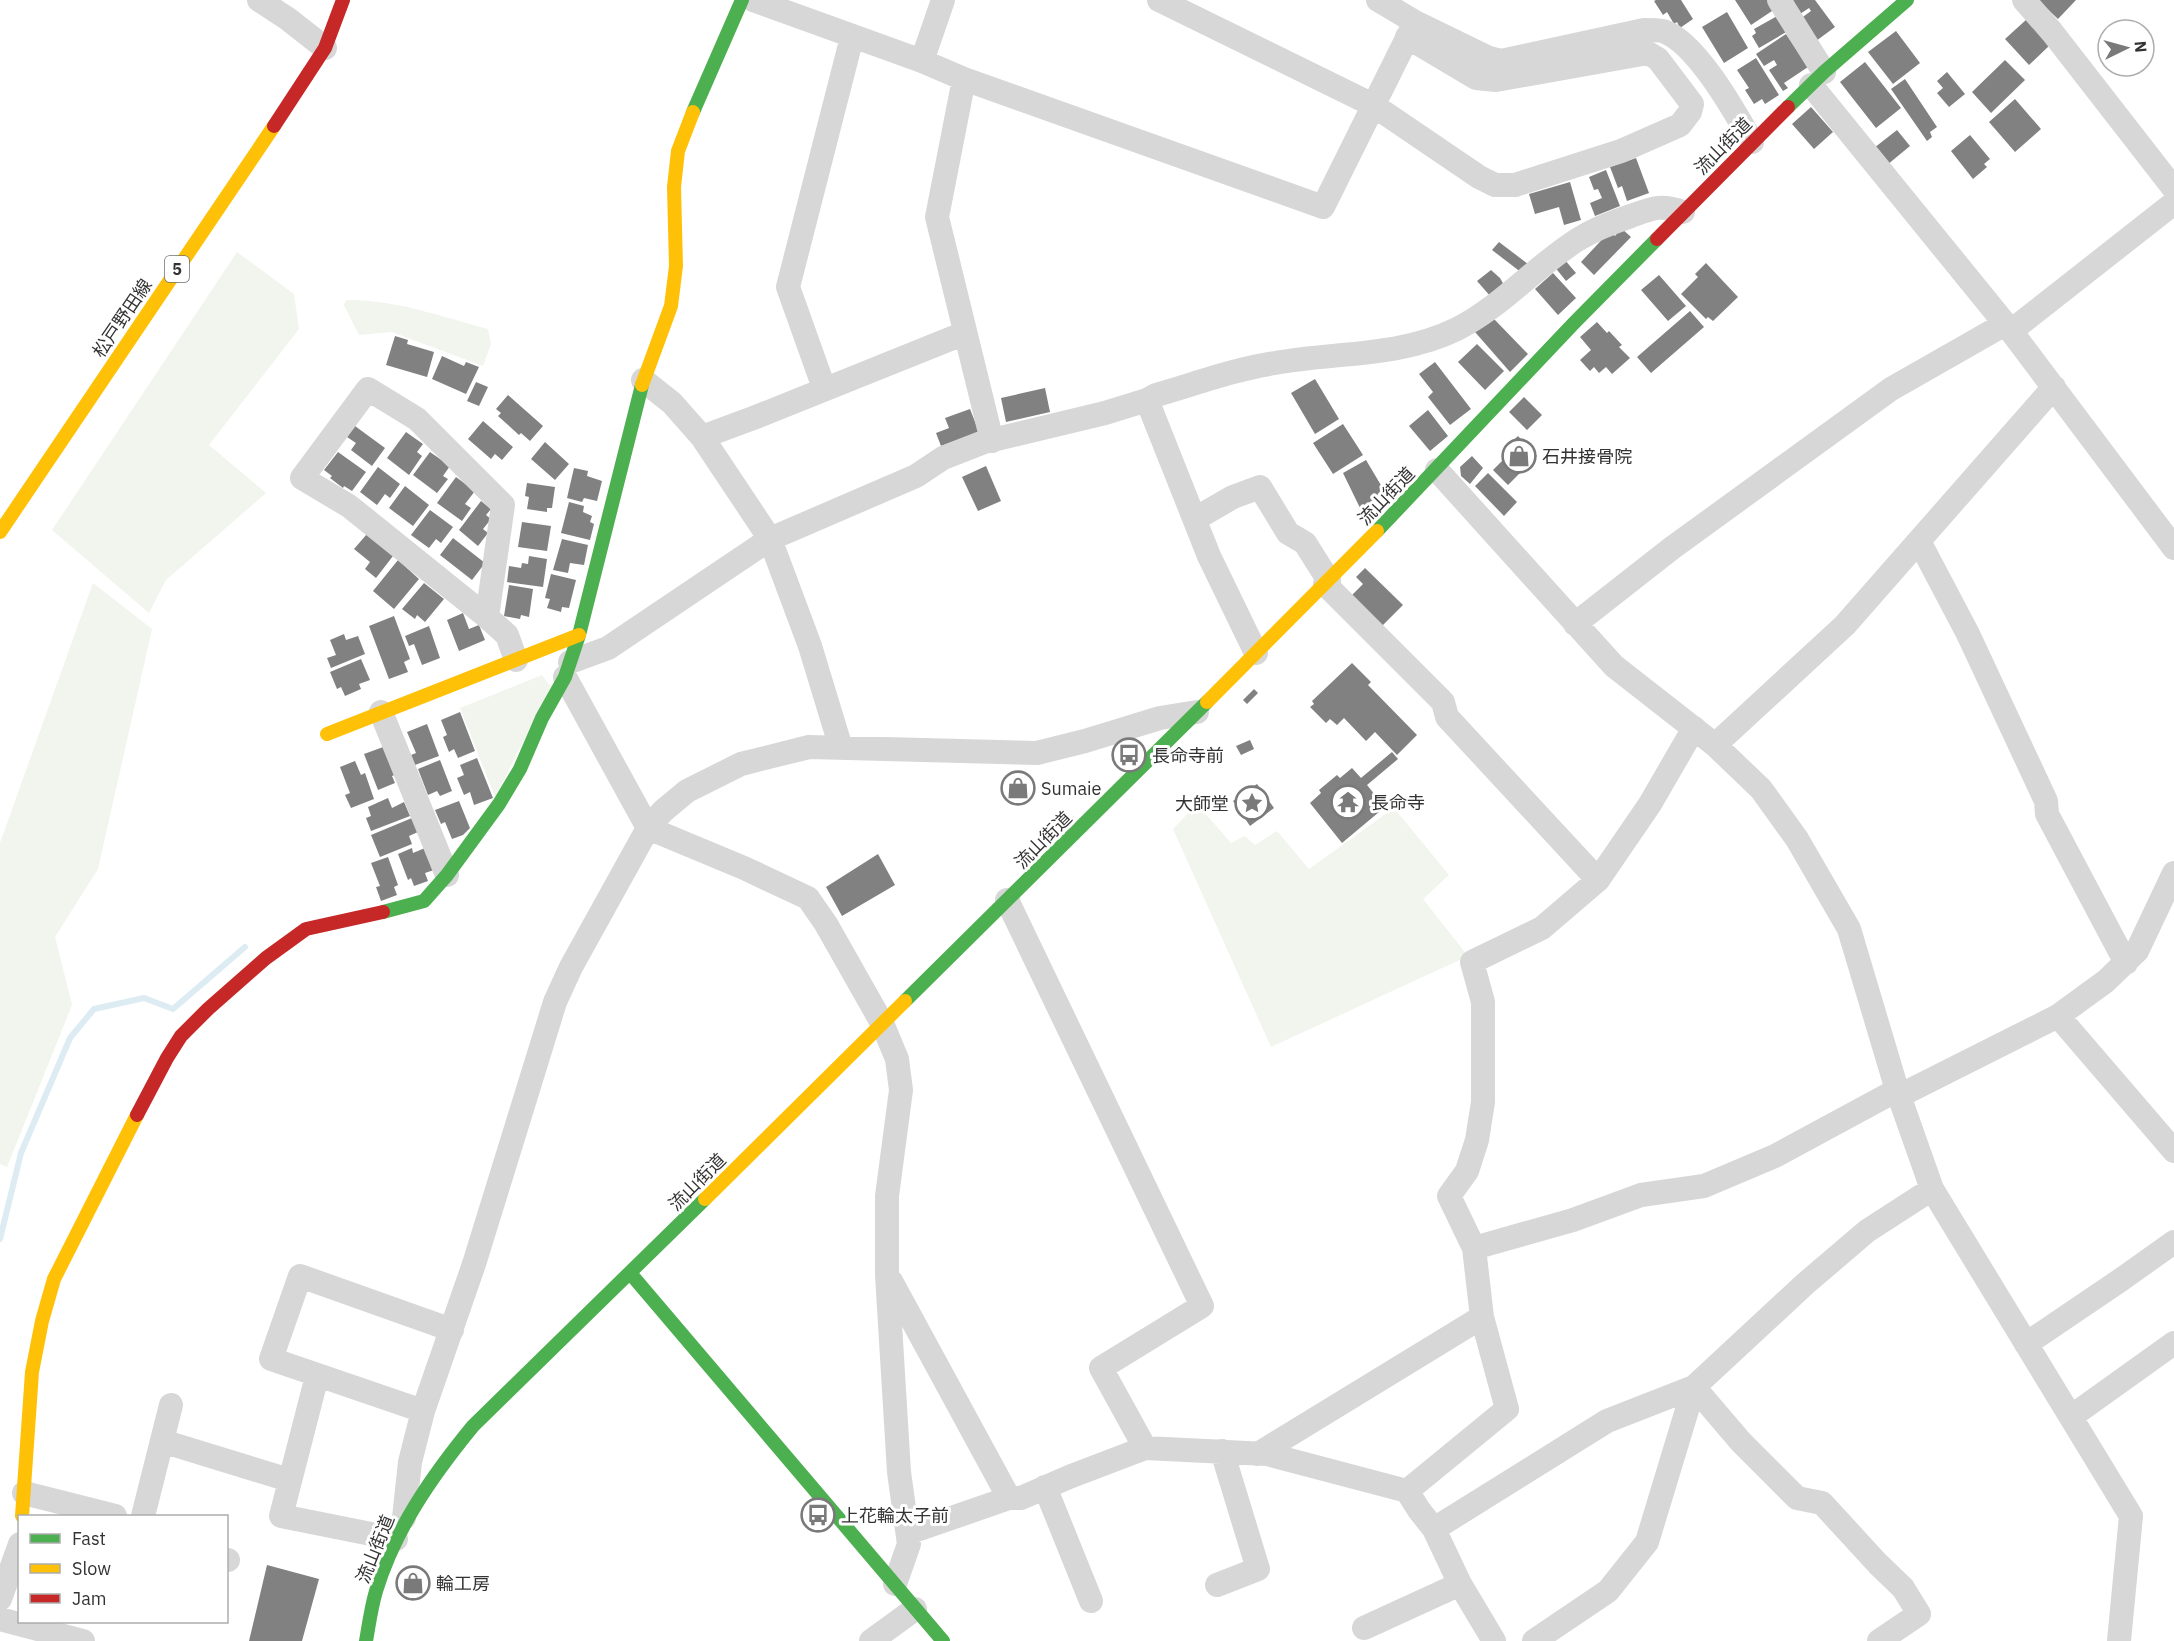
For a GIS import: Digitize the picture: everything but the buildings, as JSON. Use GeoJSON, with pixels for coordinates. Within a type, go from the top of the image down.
{"type":"FeatureCollection","features":[{"type":"Feature","properties":{"kind":"street"},"geometry":{"type":"LineString","coordinates":[[259,0],[325,48]]}},
{"type":"Feature","properties":{"kind":"street","name":"松戸野田線"},"geometry":{"type":"LineString","coordinates":[[0,532],[270,134],[325,48],[343,0]]}},
{"type":"Feature","properties":{"kind":"street"},"geometry":{"type":"LineString","coordinates":[[108,1515],[23,1505],[32,1372],[42,1321],[54,1279],[161,1069],[181,1036],[266,958],[306,929],[424,901],[447,875],[500,804],[520,769],[542,718],[567,670],[579,635],[642,380],[671,306],[676,266],[674,187],[678,151],[694,108],[742,0]]}},
{"type":"Feature","properties":{"kind":"street"},"geometry":{"type":"LineString","coordinates":[[753,0],[1323,207],[1411,29]]}},
{"type":"Feature","properties":{"kind":"street"},"geometry":{"type":"LineString","coordinates":[[922,61],[944,0]]}},
{"type":"Feature","properties":{"kind":"street"},"geometry":{"type":"LineString","coordinates":[[1159,0],[1373,105],[1479,177],[1495,185],[1515,185],[1621,151],[1680,125],[1690,112],[1692,104],[1658,59],[1648,53],[1496,80],[1476,78],[1411,29],[1378,0]]}},
{"type":"Feature","properties":{"kind":"street"},"geometry":{"type":"LineString","coordinates":[[1779,0],[1817,79],[2055,387],[2174,548]]}},
{"type":"Feature","properties":{"kind":"street","name":"流山街道"},"geometry":{"type":"LineString","coordinates":[[371,1639],[376,1591],[400,1531],[428,1485],[473,1425],[630,1273],[1327,582],[1437,470],[1574,322],[1752,142],[1817,79],[1907,0]]}},
{"type":"Feature","properties":{"kind":"street"},"geometry":{"type":"LineString","coordinates":[[2024,0],[2052,32],[2174,189]]}},
{"type":"Feature","properties":{"kind":"street"},"geometry":{"type":"LineString","coordinates":[[1411,29],[1489,58],[1501,60],[1644,30],[1662,31],[1682,42],[1705,69],[1731,106],[1752,142]]}},
{"type":"Feature","properties":{"kind":"street"},"geometry":{"type":"LineString","coordinates":[[825,388],[788,287],[852,37]]}},
{"type":"Feature","properties":{"kind":"street"},"geometry":{"type":"LineString","coordinates":[[964,78],[937,217],[992,441]]}},
{"type":"Feature","properties":{"kind":"street"},"geometry":{"type":"LineString","coordinates":[[1575,624],[1672,548],[1891,389],[2008,328],[2174,203]]}},
{"type":"Feature","properties":{"kind":"street"},"geometry":{"type":"LineString","coordinates":[[567,670],[608,648],[770,539],[916,476],[943,458],[992,441],[1105,413],[1166,392],[1274,363],[1417,345],[1457,329],[1502,301],[1540,267],[1579,239],[1622,219],[1656,207],[1668,207],[1683,212]]}},
{"type":"Feature","properties":{"kind":"street"},"geometry":{"type":"LineString","coordinates":[[702,437],[964,333]]}},
{"type":"Feature","properties":{"kind":"street"},"geometry":{"type":"LineString","coordinates":[[642,380],[672,403],[702,437],[770,539],[810,646],[842,748]]}},
{"type":"Feature","properties":{"kind":"street"},"geometry":{"type":"LineString","coordinates":[[1715,745],[1845,625],[2055,387]]}},
{"type":"Feature","properties":{"kind":"street"},"geometry":{"type":"LineString","coordinates":[[487,617],[503,504],[417,419],[368,389],[302,478],[349,506],[487,617],[507,635],[516,660]]}},
{"type":"Feature","properties":{"kind":"street"},"geometry":{"type":"LineString","coordinates":[[1147,400],[1209,556],[1256,652]]}},
{"type":"Feature","properties":{"kind":"street"},"geometry":{"type":"LineString","coordinates":[[1437,470],[1614,666],[1715,745],[1761,789],[1797,839],[1850,929],[1898,1093],[1932,1189],[2131,1516],[2114,1637]]}},
{"type":"Feature","properties":{"kind":"street"},"geometry":{"type":"LineString","coordinates":[[1195,519],[1233,497],[1260,487],[1288,533],[1305,543],[1327,582],[1443,702],[1447,717],[1598,880]]}},
{"type":"Feature","properties":{"kind":"street"},"geometry":{"type":"LineString","coordinates":[[1919,542],[1983,665],[2046,801],[2047,814],[2126,963]]}},
{"type":"Feature","properties":{"kind":"street"},"geometry":{"type":"LineString","coordinates":[[327,734],[579,635]]}},
{"type":"Feature","properties":{"kind":"street"},"geometry":{"type":"LineString","coordinates":[[567,670],[648,828],[744,868],[808,898],[826,924],[882,1023],[897,1059],[901,1090],[887,1196],[887,1275],[899,1472],[909,1544],[895,1584]]}},
{"type":"Feature","properties":{"kind":"street"},"geometry":{"type":"LineString","coordinates":[[381,712],[447,875]]}},
{"type":"Feature","properties":{"kind":"street"},"geometry":{"type":"LineString","coordinates":[[317,1376],[281,1516],[400,1531],[410,1462],[423,1411],[481,1245],[555,1002],[571,967],[648,828],[663,811],[687,791],[741,764],[809,747],[1037,753],[1160,718],[1197,712]]}},
{"type":"Feature","properties":{"kind":"street"},"geometry":{"type":"LineString","coordinates":[[1407,1491],[1507,1408],[1482,1317],[1474,1248],[1449,1196],[1467,1171],[1477,1140],[1483,1102],[1483,1002],[1472,963],[1542,928],[1598,880],[1650,804],[1694,728]]}},
{"type":"Feature","properties":{"kind":"street"},"geometry":{"type":"LineString","coordinates":[[1474,1248],[1574,1220],[1641,1195],[1704,1186],[1775,1156],[1898,1093],[2058,1016],[2106,981],[2137,951],[2174,873]]}},
{"type":"Feature","properties":{"kind":"street"},"geometry":{"type":"LineString","coordinates":[[1007,900],[1202,1306],[1101,1368],[1145,1448]]}},
{"type":"Feature","properties":{"kind":"street"},"geometry":{"type":"LineString","coordinates":[[2058,1016],[2174,1151]]}},
{"type":"Feature","properties":{"kind":"street"},"geometry":{"type":"LineString","coordinates":[[1434,1529],[1607,1422],[1694,1387],[1805,1284],[1867,1231],[1932,1189]]}},
{"type":"Feature","properties":{"kind":"street"},"geometry":{"type":"LineString","coordinates":[[2026,1344],[2174,1242]]}},
{"type":"Feature","properties":{"kind":"street"},"geometry":{"type":"LineString","coordinates":[[630,1273],[943,1641]]}},
{"type":"Feature","properties":{"kind":"street"},"geometry":{"type":"LineString","coordinates":[[887,1275],[1009,1498]]}},
{"type":"Feature","properties":{"kind":"street"},"geometry":{"type":"LineString","coordinates":[[423,1411],[271,1359],[300,1276],[452,1330]]}},
{"type":"Feature","properties":{"kind":"street"},"geometry":{"type":"LineString","coordinates":[[1258,1454],[1482,1317]]}},
{"type":"Feature","properties":{"kind":"street"},"geometry":{"type":"LineString","coordinates":[[2072,1416],[2174,1343]]}},
{"type":"Feature","properties":{"kind":"street"},"geometry":{"type":"LineString","coordinates":[[1694,1387],[1741,1442],[1797,1498],[1822,1503],[1903,1588],[1919,1614],[1879,1641]]}},
{"type":"Feature","properties":{"kind":"street"},"geometry":{"type":"LineString","coordinates":[[1534,1641],[1608,1591],[1647,1542],[1694,1387]]}},
{"type":"Feature","properties":{"kind":"street"},"geometry":{"type":"LineString","coordinates":[[143,1515],[171,1405]]}},
{"type":"Feature","properties":{"kind":"street"},"geometry":{"type":"LineString","coordinates":[[162,1441],[289,1480]]}},
{"type":"Feature","properties":{"kind":"street"},"geometry":{"type":"LineString","coordinates":[[908,1533],[1009,1498],[1021,1498],[1145,1448],[1267,1454],[1407,1491],[1434,1529],[1460,1584],[1494,1641]]}},
{"type":"Feature","properties":{"kind":"street"},"geometry":{"type":"LineString","coordinates":[[1217,1585],[1258,1569],[1222,1451]]}},
{"type":"Feature","properties":{"kind":"street"},"geometry":{"type":"LineString","coordinates":[[1045,1487],[1091,1601]]}},
{"type":"Feature","properties":{"kind":"street"},"geometry":{"type":"LineString","coordinates":[[0,1599],[18,1550]]}},
{"type":"Feature","properties":{"kind":"street"},"geometry":{"type":"LineString","coordinates":[[1364,1628],[1460,1584]]}},
{"type":"Feature","properties":{"kind":"street"},"geometry":{"type":"LineString","coordinates":[[871,1641],[915,1609]]}},
{"type":"Feature","properties":{"kind":"street"},"geometry":{"type":"LineString","coordinates":[[0,1618],[83,1641]]}},
{"type":"Feature","properties":{"kind":"shaded area"},"geometry":{"type":"Polygon","coordinates":[[[237,252],[294,294],[299,329],[209,445],[266,493],[166,580],[149,613],[52,530],[237,252]]]}},
{"type":"Feature","properties":{"kind":"shaded area"},"geometry":{"type":"Polygon","coordinates":[[[346,300],[382,302],[488,329],[491,344],[483,366],[392,332],[359,335],[344,305],[346,300]]]}},
{"type":"Feature","properties":{"kind":"shaded area"},"geometry":{"type":"Polygon","coordinates":[[[93,583],[152,629],[98,869],[55,937],[72,1005],[7,1167],[0,1164],[0,843],[93,583]]]}},
{"type":"Feature","properties":{"kind":"shaded area"},"geometry":{"type":"Polygon","coordinates":[[[542,675],[551,687],[495,797],[460,708],[542,675]]]}},
{"type":"Feature","properties":{"kind":"shaded area"},"geometry":{"type":"Polygon","coordinates":[[[1197,804],[1231,843],[1245,836],[1255,845],[1277,831],[1309,869],[1394,808],[1449,875],[1423,899],[1468,956],[1271,1047],[1173,829],[1197,804]]]}},
{"type":"Feature","properties":{"kind":"waterway"},"geometry":{"type":"LineString","coordinates":[[0,1239],[21,1153],[70,1038],[94,1009],[144,998],[173,1009],[245,947]]}},
{"type":"Feature","properties":{"kind":"traffic: fast"},"geometry":{"type":"LineString","coordinates":[[693,112],[742,0]]}},
{"type":"Feature","properties":{"kind":"traffic: fast"},"geometry":{"type":"LineString","coordinates":[[1788,107],[1824,72],[1907,0]]}},
{"type":"Feature","properties":{"kind":"traffic: fast"},"geometry":{"type":"LineString","coordinates":[[1377,531],[1657,239]]}},
{"type":"Feature","properties":{"kind":"traffic: fast"},"geometry":{"type":"LineString","coordinates":[[383,912],[424,901],[447,875],[499,804],[520,769],[542,718],[565,677],[579,635],[642,385]]}},
{"type":"Feature","properties":{"kind":"traffic: fast"},"geometry":{"type":"LineString","coordinates":[[905,1001],[1207,702]]}},
{"type":"Feature","properties":{"kind":"traffic: fast"},"geometry":{"type":"LineString","coordinates":[[366,1641],[376,1591],[393,1546],[416,1504],[458,1445],[473,1426],[705,1199]]}},
{"type":"Feature","properties":{"kind":"traffic: fast"},"geometry":{"type":"LineString","coordinates":[[630,1273],[943,1641]]}},
{"type":"Feature","properties":{"kind":"traffic: slow"},"geometry":{"type":"LineString","coordinates":[[642,385],[671,306],[676,266],[674,187],[678,151],[693,112]]}},
{"type":"Feature","properties":{"kind":"traffic: slow"},"geometry":{"type":"LineString","coordinates":[[0,532],[274,126]]}},
{"type":"Feature","properties":{"kind":"traffic: slow"},"geometry":{"type":"LineString","coordinates":[[1207,702],[1377,531]]}},
{"type":"Feature","properties":{"kind":"traffic: slow"},"geometry":{"type":"LineString","coordinates":[[327,734],[579,635]]}},
{"type":"Feature","properties":{"kind":"traffic: slow"},"geometry":{"type":"LineString","coordinates":[[705,1199],[905,1001]]}},
{"type":"Feature","properties":{"kind":"traffic: slow"},"geometry":{"type":"LineString","coordinates":[[22,1515],[32,1372],[42,1321],[54,1279],[137,1115]]}},
{"type":"Feature","properties":{"kind":"traffic: jam"},"geometry":{"type":"LineString","coordinates":[[274,126],[325,48],[343,0]]}},
{"type":"Feature","properties":{"kind":"traffic: jam"},"geometry":{"type":"LineString","coordinates":[[1657,239],[1788,107]]}},
{"type":"Feature","properties":{"kind":"traffic: jam"},"geometry":{"type":"LineString","coordinates":[[137,1115],[181,1036],[266,958],[306,929],[383,912]]}},
{"type":"Feature","properties":{"kind":"place","name":"石井接骨院"},"geometry":{"type":"Point","coordinates":[1519,456]}},
{"type":"Feature","properties":{"kind":"place","name":"長命寺前"},"geometry":{"type":"Point","coordinates":[1129,755]}},
{"type":"Feature","properties":{"kind":"place","name":"Sumaie"},"geometry":{"type":"Point","coordinates":[1018,788]}},
{"type":"Feature","properties":{"kind":"place","name":"長命寺"},"geometry":{"type":"Point","coordinates":[1348,802]}},
{"type":"Feature","properties":{"kind":"place","name":"大師堂"},"geometry":{"type":"Point","coordinates":[1252,803]}},
{"type":"Feature","properties":{"kind":"place","name":"上花輪太子前"},"geometry":{"type":"Point","coordinates":[818,1515]}},
{"type":"Feature","properties":{"kind":"place","name":"輪工房"},"geometry":{"type":"Point","coordinates":[413,1583]}}]}
